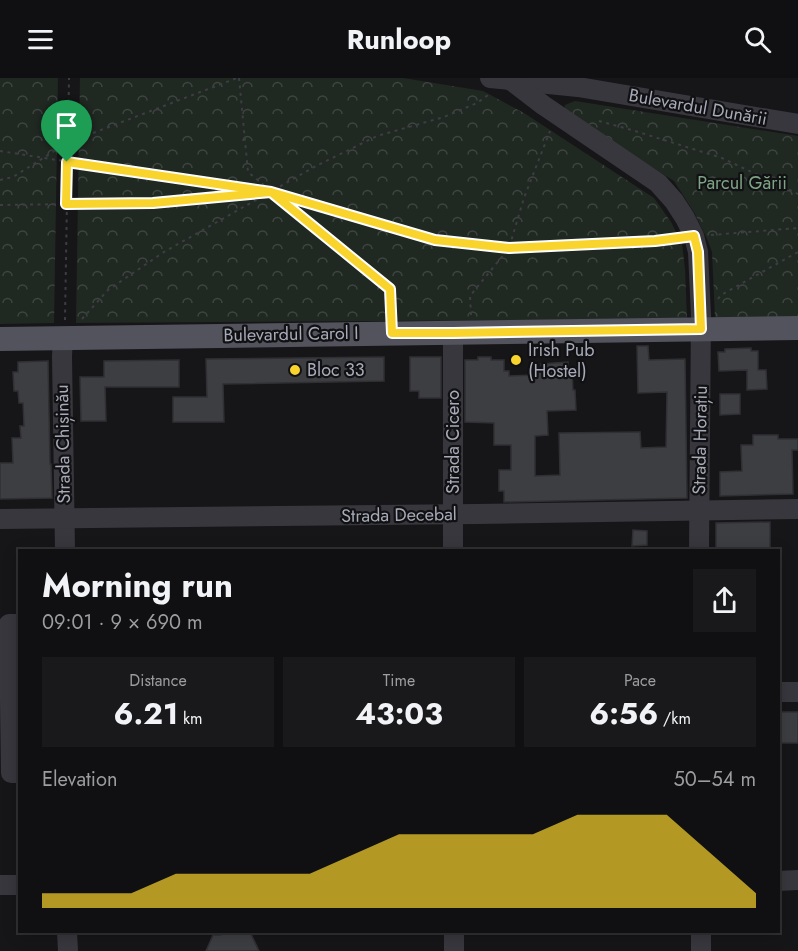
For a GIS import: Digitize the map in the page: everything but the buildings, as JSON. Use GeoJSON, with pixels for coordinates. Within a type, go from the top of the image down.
{"type":"FeatureCollection","features":[{"type":"Feature","properties":{"kind":"main road","name":"Bulevardul Carol I"},"geometry":{"type":"LineString","coordinates":[[0,339],[463,333],[701,322],[798,328]]}},
{"type":"Feature","properties":{"kind":"street","name":"Strada Horațiu"},"geometry":{"type":"LineString","coordinates":[[503,78],[658,183],[674,201],[694,236],[698,252],[701,322],[699,549]]}},
{"type":"Feature","properties":{"kind":"street","name":"Bulevardul Dunării"},"geometry":{"type":"LineString","coordinates":[[503,78],[578,87],[798,124]]}},
{"type":"Feature","properties":{"kind":"street","name":"Strada Cicero"},"geometry":{"type":"LineString","coordinates":[[453,549],[463,333]]}},
{"type":"Feature","properties":{"kind":"street","name":"Strada Chișinău"},"geometry":{"type":"LineString","coordinates":[[63,338],[65,549]]}},
{"type":"Feature","properties":{"kind":"street","name":"Strada Decebal"},"geometry":{"type":"LineString","coordinates":[[0,519],[798,509]]}},
{"type":"Feature","properties":{"kind":"street"},"geometry":{"type":"LineString","coordinates":[[18,624],[9,624],[11,773],[18,772]]}},
{"type":"Feature","properties":{"kind":"street"},"geometry":{"type":"LineString","coordinates":[[780,692],[798,692]]}},
{"type":"Feature","properties":{"kind":"street"},"geometry":{"type":"LineString","coordinates":[[780,880],[798,880]]}},
{"type":"Feature","properties":{"kind":"street"},"geometry":{"type":"LineString","coordinates":[[0,885],[18,885]]}},
{"type":"Feature","properties":{"kind":"street"},"geometry":{"type":"LineString","coordinates":[[67,933],[68,951]]}},
{"type":"Feature","properties":{"kind":"street"},"geometry":{"type":"LineString","coordinates":[[454,933],[454,951]]}},
{"type":"Feature","properties":{"kind":"street"},"geometry":{"type":"LineString","coordinates":[[701,933],[701,951]]}},
{"type":"Feature","properties":{"kind":"path"},"geometry":{"type":"LineString","coordinates":[[65,305],[69,78]]}},
{"type":"Feature","properties":{"kind":"path"},"geometry":{"type":"LineString","coordinates":[[0,180],[13,177],[67,143],[238,78],[248,172],[390,289],[392,333]]}},
{"type":"Feature","properties":{"kind":"path"},"geometry":{"type":"LineString","coordinates":[[63,338],[108,290],[164,252],[316,166],[377,136],[444,117],[477,103],[503,78]]}},
{"type":"Feature","properties":{"kind":"path"},"geometry":{"type":"LineString","coordinates":[[463,333],[470,296],[509,248],[524,198],[557,114]]}},
{"type":"Feature","properties":{"kind":"path"},"geometry":{"type":"LineString","coordinates":[[595,120],[722,158],[798,194]]}},
{"type":"Feature","properties":{"kind":"path"},"geometry":{"type":"LineString","coordinates":[[0,151],[271,192],[435,240],[509,248],[655,241],[694,236]]}},
{"type":"Feature","properties":{"kind":"path"},"geometry":{"type":"LineString","coordinates":[[0,205],[153,203],[271,192]]}},
{"type":"Feature","properties":{"kind":"path"},"geometry":{"type":"LineString","coordinates":[[714,234],[798,228]]}},
{"type":"Feature","properties":{"kind":"path"},"geometry":{"type":"LineString","coordinates":[[701,322],[721,295],[798,252]]}},
{"type":"Feature","properties":{"kind":"green space"},"geometry":{"type":"Polygon","coordinates":[[[0,78],[58,78],[54,323],[0,324],[0,78]]]}},
{"type":"Feature","properties":{"kind":"green space"},"geometry":{"type":"Polygon","coordinates":[[[80,78],[403,78],[483,91],[524,113],[654,198],[671,222],[682,244],[687,319],[76,323],[80,78]]]}},
{"type":"Feature","properties":{"kind":"green space","name":"Parcul Gării"},"geometry":{"type":"Polygon","coordinates":[[[575,101],[798,136],[798,318],[715,318],[712,252],[695,214],[674,181],[564,112],[565,105],[575,101]]]}},
{"type":"Feature","properties":{"kind":"place","name":"Irish Pub (Hostel)"},"geometry":{"type":"Point","coordinates":[516,360]}},
{"type":"Feature","properties":{"kind":"place","name":"Bloc 33"},"geometry":{"type":"Point","coordinates":[295,370]}},
{"type":"Feature","properties":{"kind":"route"},"geometry":{"type":"LineString","coordinates":[[67,162],[66,204],[153,203],[271,192],[435,240],[509,248],[655,241],[694,236],[698,252],[701,329],[392,333],[390,289],[271,192],[67,162]]}}]}
